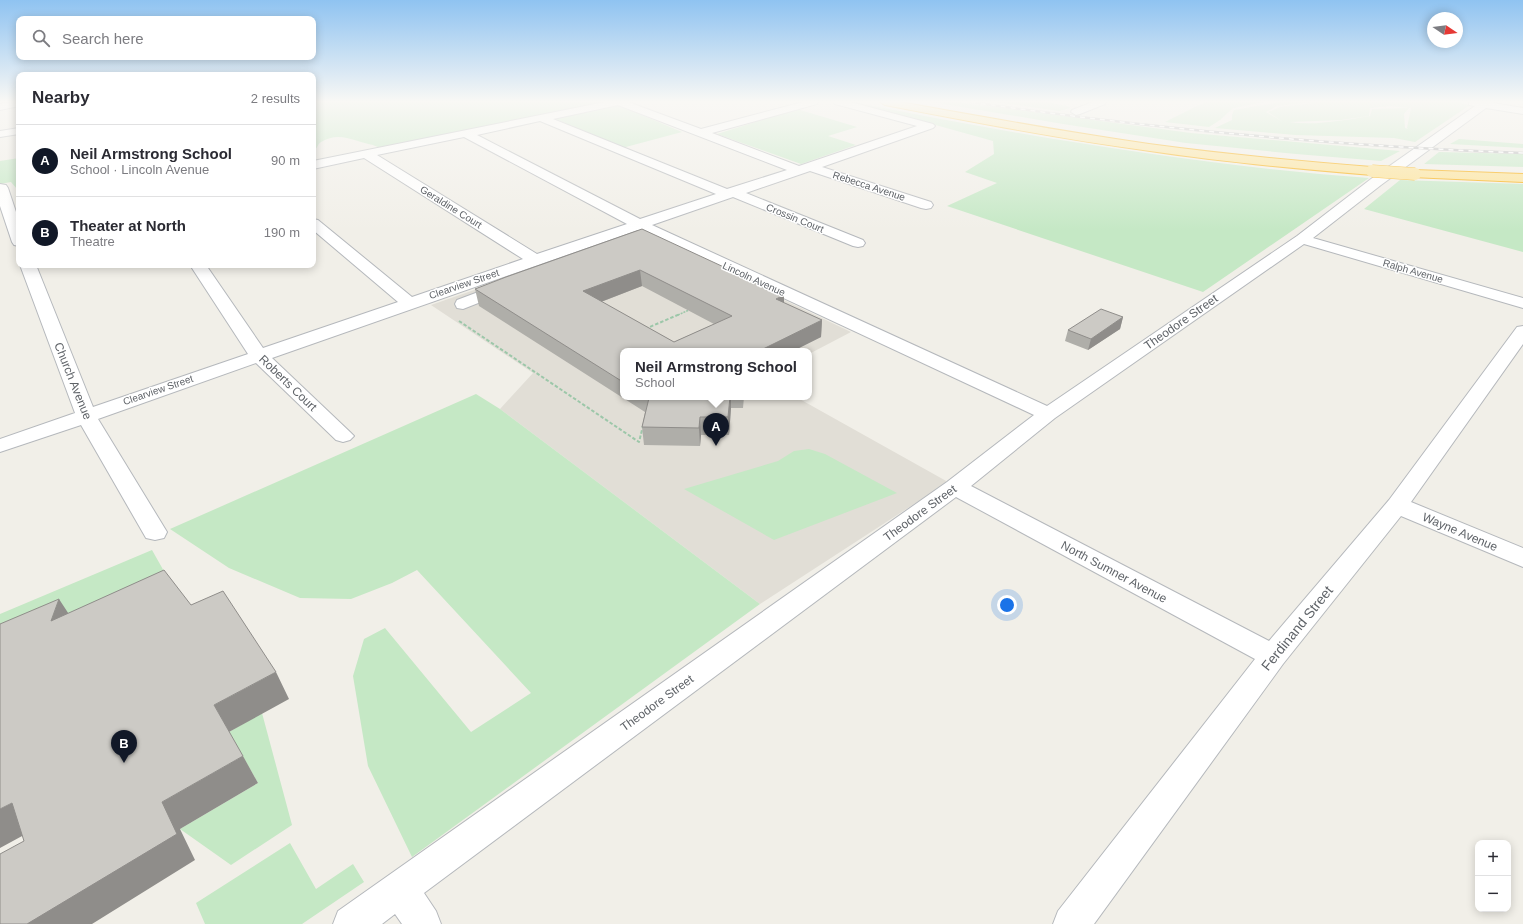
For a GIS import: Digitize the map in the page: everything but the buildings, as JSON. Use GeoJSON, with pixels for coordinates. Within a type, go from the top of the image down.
{"type":"FeatureCollection","features":[{"type":"Feature","properties":{"kind":"highway"},"geometry":{"type":"LineString","coordinates":[[1132,145],[1240,159],[1523,178]]}},
{"type":"Feature","properties":{"kind":"highway"},"geometry":{"type":"LineString","coordinates":[[1172,145],[1375,168]]}},
{"type":"Feature","properties":{"kind":"highway"},"geometry":{"type":"LineString","coordinates":[[1418,171],[1523,172]]}},
{"type":"Feature","properties":{"kind":"street"},"geometry":{"type":"LineString","coordinates":[[316,164],[408,145]]}},
{"type":"Feature","properties":{"kind":"street","name":"Lincoln Avenue"},"geometry":{"type":"LineString","coordinates":[[488,145],[638,224],[1048,414]]}},
{"type":"Feature","properties":{"kind":"street","name":"Crossin Court"},"geometry":{"type":"LineString","coordinates":[[610,145],[858,243]]}},
{"type":"Feature","properties":{"kind":"street","name":"Rebecca Avenue"},"geometry":{"type":"LineString","coordinates":[[737,145],[805,169],[926,205]]}},
{"type":"Feature","properties":{"kind":"street","name":"Clearview Street"},"geometry":{"type":"LineString","coordinates":[[0,446],[638,224],[874,145]]}},
{"type":"Feature","properties":{"kind":"street","name":"Theodore Street"},"geometry":{"type":"LineString","coordinates":[[351,924],[955,487],[1048,414],[1302,238],[1427,145]]}},
{"type":"Feature","properties":{"kind":"street","name":"Geraldine Court"},"geometry":{"type":"LineString","coordinates":[[366,154],[535,260]]}},
{"type":"Feature","properties":{"kind":"street"},"geometry":{"type":"LineString","coordinates":[[2,194],[11,228],[16,237]]}},
{"type":"Feature","properties":{"kind":"street"},"geometry":{"type":"LineString","coordinates":[[316,225],[409,303]]}},
{"type":"Feature","properties":{"kind":"street","name":"Ralph Avenue"},"geometry":{"type":"LineString","coordinates":[[1302,238],[1523,303]]}},
{"type":"Feature","properties":{"kind":"street"},"geometry":{"type":"LineString","coordinates":[[463,304],[570,261]]}},
{"type":"Feature","properties":{"kind":"street","name":"Church Avenue"},"geometry":{"type":"LineString","coordinates":[[29,268],[86,416],[155,532]]}},
{"type":"Feature","properties":{"kind":"street","name":"Roberts Court"},"geometry":{"type":"LineString","coordinates":[[200,268],[258,355],[343,436]]}},
{"type":"Feature","properties":{"kind":"street","name":"Ferdinand Street"},"geometry":{"type":"LineString","coordinates":[[1071,924],[1273,656],[1397,505],[1523,331]]}},
{"type":"Feature","properties":{"kind":"street","name":"North Sumner Avenue"},"geometry":{"type":"LineString","coordinates":[[955,487],[1273,656]]}},
{"type":"Feature","properties":{"kind":"street","name":"Wayne Avenue"},"geometry":{"type":"LineString","coordinates":[[1397,505],[1523,558]]}},
{"type":"Feature","properties":{"kind":"street"},"geometry":{"type":"LineString","coordinates":[[400,889],[423,924]]}},
{"type":"Feature","properties":{"kind":"path"},"geometry":{"type":"LineString","coordinates":[[639,331],[689,310]]}},
{"type":"Feature","properties":{"kind":"path"},"geometry":{"type":"LineString","coordinates":[[455,319],[594,414],[639,442],[644,422]]}},
{"type":"Feature","properties":{"kind":"shaded area"},"geometry":{"type":"Polygon","coordinates":[[[641,232],[851,332],[812,352],[812,348],[620,348],[620,400],[801,400],[948,482],[760,604],[500,409],[533,373],[431,305],[641,232]]]}},
{"type":"Feature","properties":{"kind":"green space"},"geometry":{"type":"Polygon","coordinates":[[[372,145],[394,145],[380,148],[372,145]]]}},
{"type":"Feature","properties":{"kind":"green space"},"geometry":{"type":"Polygon","coordinates":[[[615,145],[633,145],[622,148],[615,145]]]}},
{"type":"Feature","properties":{"kind":"green space"},"geometry":{"type":"Polygon","coordinates":[[[748,145],[856,145],[801,164],[748,145]]]}},
{"type":"Feature","properties":{"kind":"green space"},"geometry":{"type":"Polygon","coordinates":[[[993,145],[1091,145],[1239,165],[1369,178],[1203,292],[947,206],[997,183],[965,172],[994,154],[993,145]]]}},
{"type":"Feature","properties":{"kind":"green space"},"geometry":{"type":"Polygon","coordinates":[[[1207,145],[1332,145],[1400,151],[1381,161],[1207,145]]]}},
{"type":"Feature","properties":{"kind":"green space"},"geometry":{"type":"Polygon","coordinates":[[[1470,145],[1523,145],[1523,148],[1470,145]]]}},
{"type":"Feature","properties":{"kind":"green space"},"geometry":{"type":"Polygon","coordinates":[[[1439,152],[1523,154],[1523,167],[1424,164],[1439,152]]]}},
{"type":"Feature","properties":{"kind":"green space"},"geometry":{"type":"Polygon","coordinates":[[[16,158],[16,188],[11,182],[0,184],[0,161],[16,158]]]}},
{"type":"Feature","properties":{"kind":"green space"},"geometry":{"type":"Polygon","coordinates":[[[1400,180],[1523,184],[1523,252],[1364,209],[1400,180]]]}},
{"type":"Feature","properties":{"kind":"green space"},"geometry":{"type":"Polygon","coordinates":[[[476,394],[500,409],[760,604],[412,857],[368,766],[353,676],[364,639],[385,628],[471,732],[531,693],[417,570],[392,583],[351,599],[300,598],[229,568],[170,529],[476,394]]]}},
{"type":"Feature","properties":{"kind":"green space"},"geometry":{"type":"Polygon","coordinates":[[[809,449],[825,454],[897,493],[774,540],[684,489],[778,461],[794,451],[809,449]]]}},
{"type":"Feature","properties":{"kind":"green space"},"geometry":{"type":"Polygon","coordinates":[[[152,550],[178,596],[0,660],[0,614],[152,550]]]}},
{"type":"Feature","properties":{"kind":"green space"},"geometry":{"type":"Polygon","coordinates":[[[262,713],[292,825],[231,865],[180,829],[258,783],[229,732],[262,713]]]}},
{"type":"Feature","properties":{"kind":"green space"},"geometry":{"type":"Polygon","coordinates":[[[290,843],[316,889],[353,864],[364,882],[302,924],[205,924],[196,903],[290,843]]]}},
{"type":"Feature","properties":{"kind":"railway"},"geometry":{"type":"LineString","coordinates":[[1372,145],[1523,153]]}},
{"type":"Feature","properties":{"kind":"place","name":"Neil Armstrong School"},"geometry":{"type":"Point","coordinates":[716,446]}},
{"type":"Feature","properties":{"kind":"place","name":"Theater at North"},"geometry":{"type":"Point","coordinates":[124,763]}}]}
